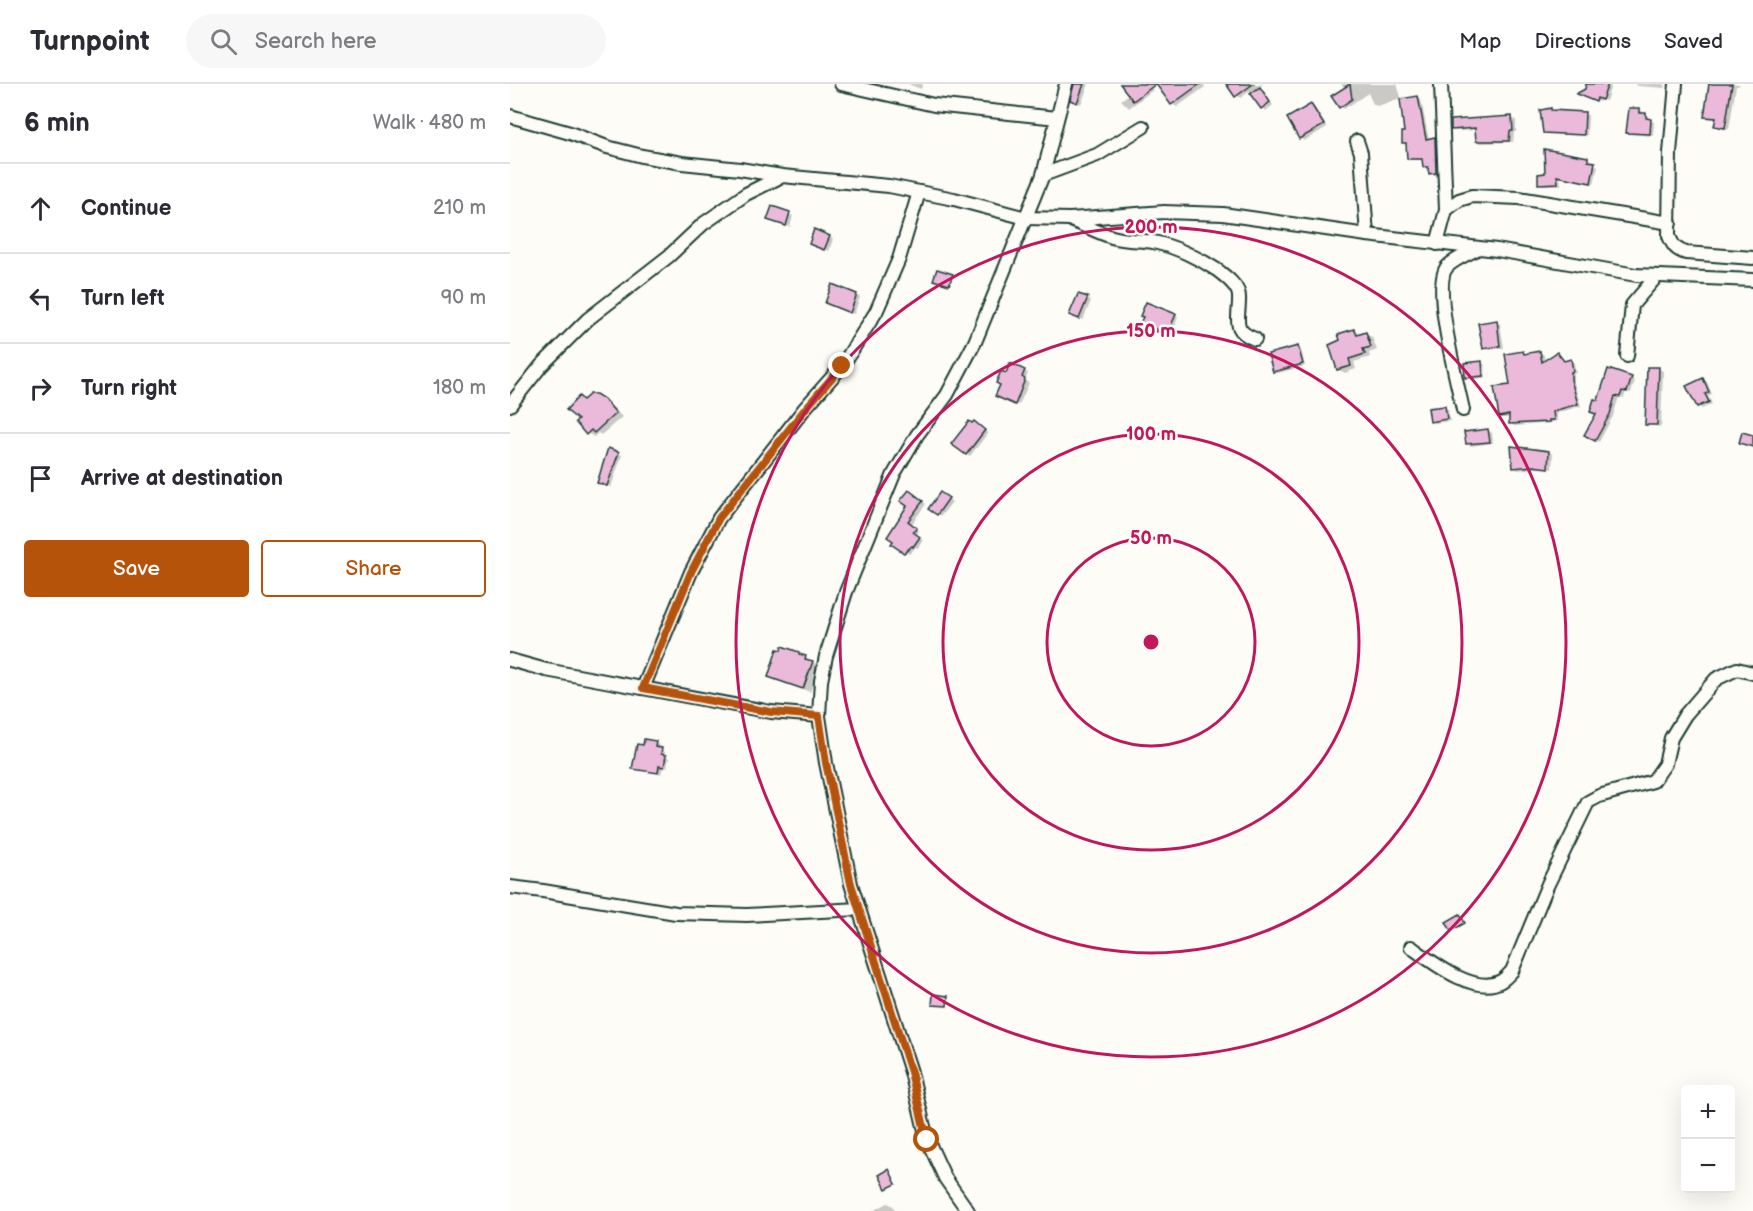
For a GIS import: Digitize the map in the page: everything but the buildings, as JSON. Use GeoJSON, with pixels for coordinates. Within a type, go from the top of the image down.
{"type":"FeatureCollection","features":[{"type":"Feature","properties":{"kind":"street"},"geometry":{"type":"LineString","coordinates":[[841,84],[934,105],[1057,118]]}},
{"type":"Feature","properties":{"kind":"street"},"geometry":{"type":"LineString","coordinates":[[968,1211],[945,1178],[927,1140],[911,1072],[851,884],[819,716],[821,681],[826,656],[846,592],[894,474],[916,435],[947,395],[975,342],[1026,218],[1050,152],[1066,84]]}},
{"type":"Feature","properties":{"kind":"street"},"geometry":{"type":"LineString","coordinates":[[1437,244],[1446,210],[1441,84]]}},
{"type":"Feature","properties":{"kind":"street"},"geometry":{"type":"LineString","coordinates":[[1676,84],[1670,153],[1669,236],[1673,246],[1678,250],[1753,258]]}},
{"type":"Feature","properties":{"kind":"street"},"geometry":{"type":"LineString","coordinates":[[510,116],[570,133],[607,147],[682,164],[889,186],[1026,218],[1070,219],[1164,212],[1223,214],[1367,235],[1479,248],[1636,275],[1753,280]]}},
{"type":"Feature","properties":{"kind":"street"},"geometry":{"type":"LineString","coordinates":[[1043,175],[1097,155],[1143,127]]}},
{"type":"Feature","properties":{"kind":"street"},"geometry":{"type":"LineString","coordinates":[[1357,141],[1361,153],[1367,235]]}},
{"type":"Feature","properties":{"kind":"street"},"geometry":{"type":"LineString","coordinates":[[510,405],[541,366],[588,319],[669,256],[703,224],[746,194],[782,176]]}},
{"type":"Feature","properties":{"kind":"street"},"geometry":{"type":"LineString","coordinates":[[643,688],[691,572],[719,518],[842,366],[876,312],[899,259],[920,192]]}},
{"type":"Feature","properties":{"kind":"street"},"geometry":{"type":"LineString","coordinates":[[1446,210],[1459,200],[1472,196],[1489,195],[1670,223]]}},
{"type":"Feature","properties":{"kind":"street"},"geometry":{"type":"LineString","coordinates":[[1070,219],[1113,237],[1155,243],[1190,256],[1216,270],[1234,284],[1239,296],[1237,311],[1240,329],[1246,336],[1255,339]]}},
{"type":"Feature","properties":{"kind":"street"},"geometry":{"type":"LineString","coordinates":[[1463,410],[1443,317],[1442,288],[1444,272],[1448,266],[1479,248]]}},
{"type":"Feature","properties":{"kind":"street"},"geometry":{"type":"LineString","coordinates":[[1627,356],[1632,305],[1657,276]]}},
{"type":"Feature","properties":{"kind":"street"},"geometry":{"type":"LineString","coordinates":[[510,660],[546,670],[771,712],[819,716]]}},
{"type":"Feature","properties":{"kind":"street"},"geometry":{"type":"LineString","coordinates":[[1412,947],[1441,968],[1480,985],[1502,981],[1512,971],[1548,884],[1588,802],[1599,796],[1653,780],[1665,765],[1671,738],[1684,715],[1716,679],[1737,669],[1753,673]]}},
{"type":"Feature","properties":{"kind":"street"},"geometry":{"type":"LineString","coordinates":[[510,887],[676,913],[747,915],[859,909]]}},
{"type":"Feature","properties":{"kind":"route"},"geometry":{"type":"LineString","coordinates":[[842,366],[719,518],[691,572],[643,688],[771,712],[819,716],[826,763],[851,884],[911,1072],[927,1140]]}}]}
